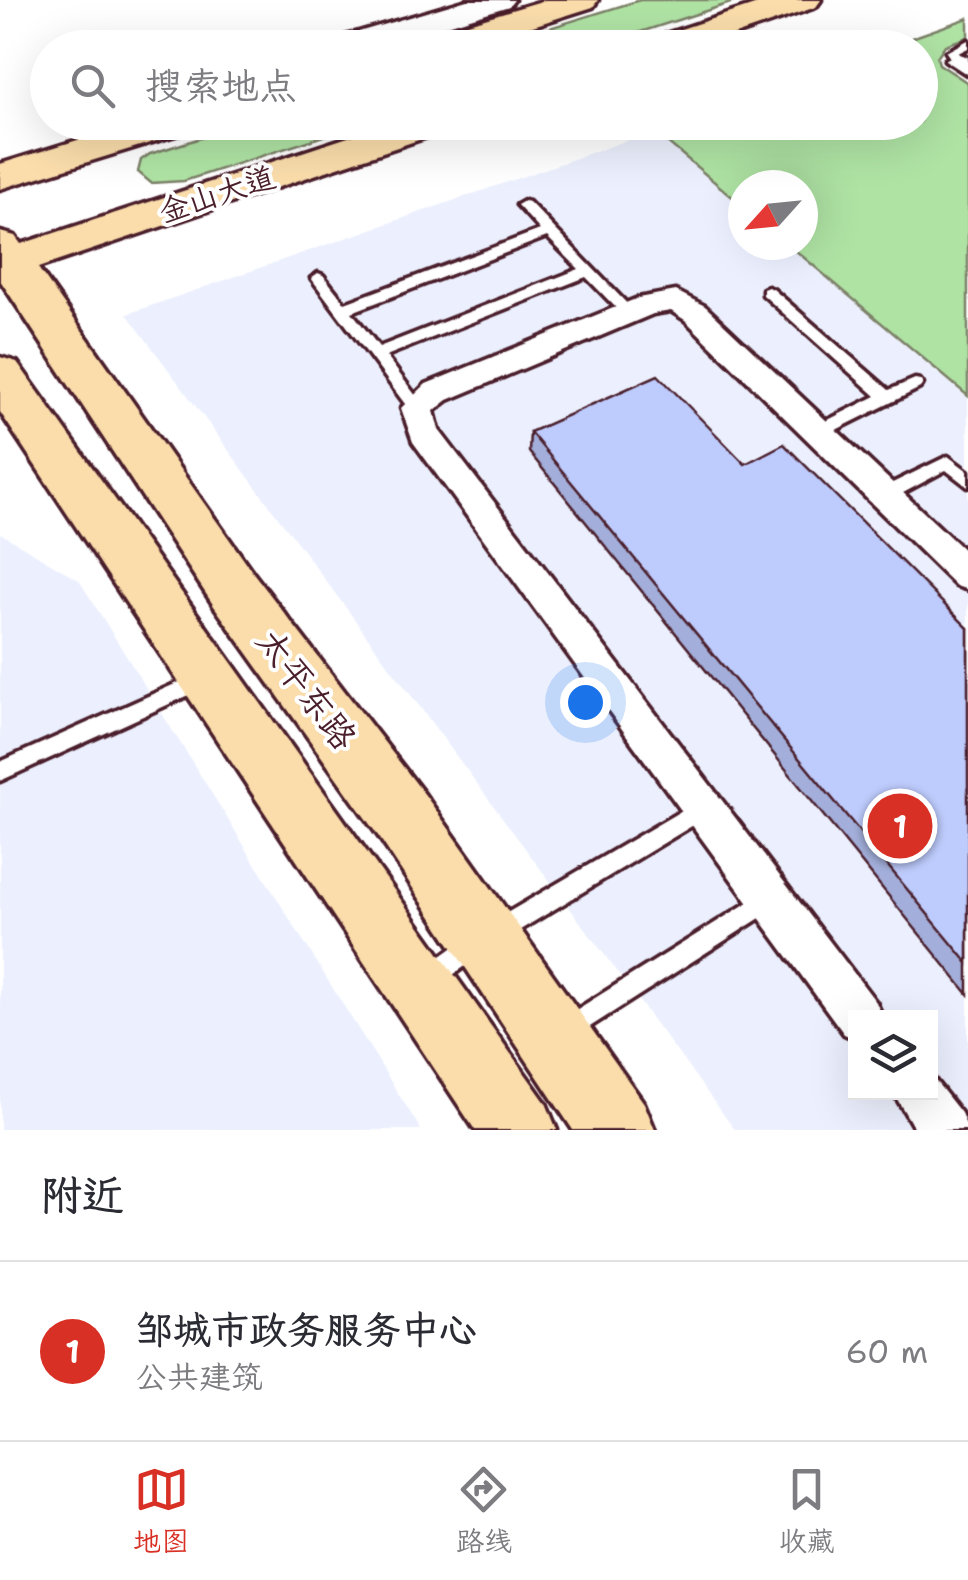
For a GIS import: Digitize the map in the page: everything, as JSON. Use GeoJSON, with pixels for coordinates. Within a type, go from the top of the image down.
{"type":"FeatureCollection","features":[{"type":"Feature","properties":{"kind":"main road"},"geometry":{"type":"LineString","coordinates":[[482,30],[580,0]]}},
{"type":"Feature","properties":{"kind":"main road"},"geometry":{"type":"LineString","coordinates":[[714,30],[804,0]]}},
{"type":"Feature","properties":{"kind":"main road"},"geometry":{"type":"LineString","coordinates":[[0,177],[103,140]]}},
{"type":"Feature","properties":{"kind":"main road","name":"金山大道"},"geometry":{"type":"LineString","coordinates":[[4,258],[377,140]]}},
{"type":"Feature","properties":{"kind":"main road","name":"太平东路"},"geometry":{"type":"LineString","coordinates":[[4,258],[234,590],[402,816],[484,938],[522,1075]]}},
{"type":"Feature","properties":{"kind":"main road","name":"太平东路"},"geometry":{"type":"LineString","coordinates":[[0,374],[418,987],[522,1075],[617,1130]]}},
{"type":"Feature","properties":{"kind":"street"},"geometry":{"type":"LineString","coordinates":[[399,30],[499,0]]}},
{"type":"Feature","properties":{"kind":"street"},"geometry":{"type":"LineString","coordinates":[[854,1010],[424,434],[417,408],[437,392],[629,313],[667,300],[685,305],[968,576]]}},
{"type":"Feature","properties":{"kind":"street"},"geometry":{"type":"LineString","coordinates":[[922,1100],[944,1130]]}},
{"type":"Feature","properties":{"kind":"lane"},"geometry":{"type":"LineString","coordinates":[[524,205],[629,313]]}},
{"type":"Feature","properties":{"kind":"lane"},"geometry":{"type":"LineString","coordinates":[[342,310],[550,232]]}},
{"type":"Feature","properties":{"kind":"lane"},"geometry":{"type":"LineString","coordinates":[[376,354],[588,271]]}},
{"type":"Feature","properties":{"kind":"lane"},"geometry":{"type":"LineString","coordinates":[[318,278],[417,408]]}},
{"type":"Feature","properties":{"kind":"lane"},"geometry":{"type":"LineString","coordinates":[[768,292],[888,398]]}},
{"type":"Feature","properties":{"kind":"lane"},"geometry":{"type":"LineString","coordinates":[[818,432],[916,384]]}},
{"type":"Feature","properties":{"kind":"lane"},"geometry":{"type":"LineString","coordinates":[[884,496],[948,462],[968,481]]}},
{"type":"Feature","properties":{"kind":"lane"},"geometry":{"type":"LineString","coordinates":[[0,772],[208,678]]}},
{"type":"Feature","properties":{"kind":"lane"},"geometry":{"type":"LineString","coordinates":[[418,987],[484,938],[704,808]]}},
{"type":"Feature","properties":{"kind":"lane"},"geometry":{"type":"LineString","coordinates":[[522,1075],[771,898]]}},
{"type":"Feature","properties":{"kind":"shaded area"},"geometry":{"type":"Polygon","coordinates":[[[628,140],[665,140],[728,193],[728,260],[806,260],[968,398],[968,1130],[735,1130],[127,314],[628,140]]]}},
{"type":"Feature","properties":{"kind":"shaded area"},"geometry":{"type":"Polygon","coordinates":[[[0,533],[79,580],[421,1130],[0,1130],[0,533]]]}},
{"type":"Feature","properties":{"kind":"green space"},"geometry":{"type":"Polygon","coordinates":[[[640,0],[740,0],[647,30],[543,30],[640,0]]]}},
{"type":"Feature","properties":{"kind":"green space"},"geometry":{"type":"Polygon","coordinates":[[[968,18],[968,37],[945,45],[938,56],[938,30],[934,30],[968,18]]]}},
{"type":"Feature","properties":{"kind":"green space"},"geometry":{"type":"Polygon","coordinates":[[[938,60],[968,83],[968,396],[807,260],[818,260],[818,170],[728,170],[728,193],[665,140],[938,140],[938,60]]]}},
{"type":"Feature","properties":{"kind":"green space"},"geometry":{"type":"Polygon","coordinates":[[[194,140],[311,140],[184,181],[151,183],[138,172],[141,160],[194,140]]]}},
{"type":"Feature","properties":{"kind":"building"},"geometry":{"type":"Polygon","coordinates":[[[658,375],[745,464],[784,444],[968,628],[968,963],[530,432],[658,375]]]}},
{"type":"Feature","properties":{"kind":"place","name":"邹城市政务服务中心"},"geometry":{"type":"Point","coordinates":[900,826]}}]}
